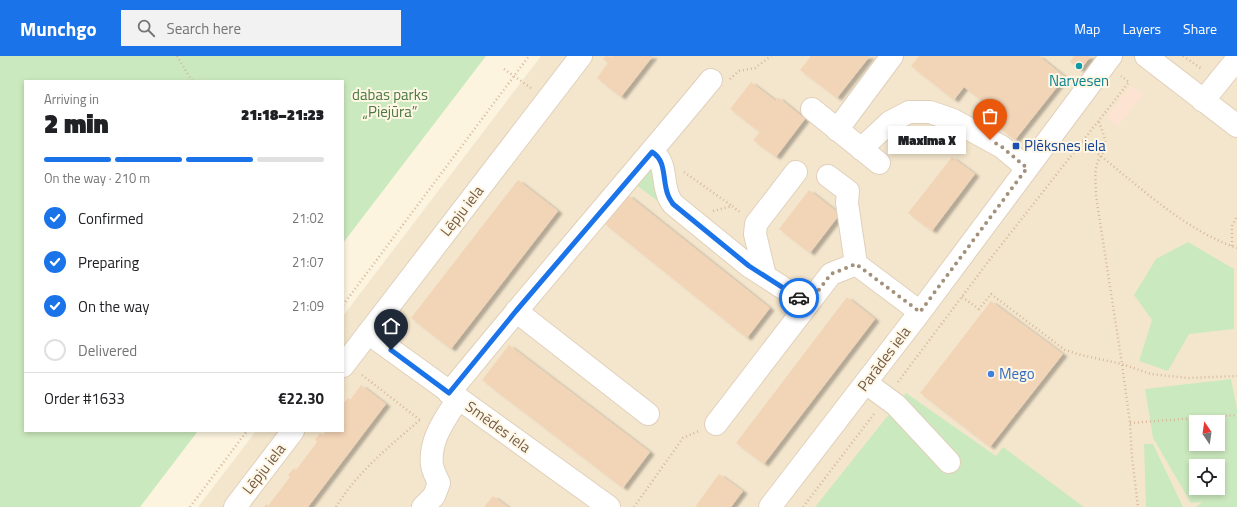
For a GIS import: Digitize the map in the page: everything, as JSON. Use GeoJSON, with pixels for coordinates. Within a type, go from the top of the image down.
{"type":"FeatureCollection","features":[{"type":"Feature","properties":{"kind":"street","name":"Lēpju iela"},"geometry":{"type":"LineString","coordinates":[[344,365],[581,56]]}},
{"type":"Feature","properties":{"kind":"street"},"geometry":{"type":"LineString","coordinates":[[837,130],[892,56]]}},
{"type":"Feature","properties":{"kind":"street","name":"Parādes iela"},"geometry":{"type":"LineString","coordinates":[[770,507],[920,312],[1111,56]]}},
{"type":"Feature","properties":{"kind":"street"},"geometry":{"type":"LineString","coordinates":[[1146,56],[1237,126]]}},
{"type":"Feature","properties":{"kind":"street"},"geometry":{"type":"LineString","coordinates":[[1203,101],[1237,59]]}},
{"type":"Feature","properties":{"kind":"street"},"geometry":{"type":"LineString","coordinates":[[423,507],[434,496],[439,483],[432,466],[432,448],[454,396],[516,311],[657,157],[711,80]]}},
{"type":"Feature","properties":{"kind":"street"},"geometry":{"type":"LineString","coordinates":[[812,109],[879,163]]}},
{"type":"Feature","properties":{"kind":"street"},"geometry":{"type":"LineString","coordinates":[[861,148],[890,122],[910,112],[930,112],[953,120],[1002,147],[1027,168]]}},
{"type":"Feature","properties":{"kind":"street"},"geometry":{"type":"LineString","coordinates":[[657,157],[668,196],[673,204],[749,266],[808,304]]}},
{"type":"Feature","properties":{"kind":"street"},"geometry":{"type":"LineString","coordinates":[[765,276],[755,234],[756,224],[796,172]]}},
{"type":"Feature","properties":{"kind":"street"},"geometry":{"type":"LineString","coordinates":[[828,176],[848,191],[847,203],[856,264],[920,312]]}},
{"type":"Feature","properties":{"kind":"street"},"geometry":{"type":"LineString","coordinates":[[716,424],[831,274],[856,264]]}},
{"type":"Feature","properties":{"kind":"street"},"geometry":{"type":"LineString","coordinates":[[516,311],[648,414]]}},
{"type":"Feature","properties":{"kind":"street","name":"Smēdes iela"},"geometry":{"type":"LineString","coordinates":[[368,333],[609,507]]}},
{"type":"Feature","properties":{"kind":"street"},"geometry":{"type":"LineString","coordinates":[[866,382],[896,405],[949,462]]}},
{"type":"Feature","properties":{"kind":"street","name":"Lēpju iela"},"geometry":{"type":"LineString","coordinates":[[235,507],[292,432]]}},
{"type":"Feature","properties":{"kind":"path"},"geometry":{"type":"LineString","coordinates":[[177,56],[191,80]]}},
{"type":"Feature","properties":{"kind":"path"},"geometry":{"type":"LineString","coordinates":[[344,304],[529,56]]}},
{"type":"Feature","properties":{"kind":"path"},"geometry":{"type":"LineString","coordinates":[[711,80],[725,83],[739,71],[755,68],[771,56]]}},
{"type":"Feature","properties":{"kind":"path"},"geometry":{"type":"LineString","coordinates":[[504,69],[528,86]]}},
{"type":"Feature","properties":{"kind":"path"},"geometry":{"type":"LineString","coordinates":[[803,507],[962,297],[1129,82]]}},
{"type":"Feature","properties":{"kind":"path"},"geometry":{"type":"LineString","coordinates":[[1099,121],[1106,144],[1105,149],[1100,155],[1096,164],[1096,196],[1130,422],[1132,457],[1138,507]]}},
{"type":"Feature","properties":{"kind":"path"},"geometry":{"type":"LineString","coordinates":[[1082,142],[1183,220],[1215,238],[1237,248]]}},
{"type":"Feature","properties":{"kind":"path"},"geometry":{"type":"LineString","coordinates":[[657,157],[668,161],[756,224]]}},
{"type":"Feature","properties":{"kind":"path"},"geometry":{"type":"LineString","coordinates":[[688,216],[732,206]]}},
{"type":"Feature","properties":{"kind":"path"},"geometry":{"type":"LineString","coordinates":[[1232,246],[1232,226],[1237,216]]}},
{"type":"Feature","properties":{"kind":"path"},"geometry":{"type":"LineString","coordinates":[[962,297],[979,309],[992,294],[1065,350],[1081,356],[1122,364],[1151,374],[1188,378],[1237,376]]}},
{"type":"Feature","properties":{"kind":"path"},"geometry":{"type":"LineString","coordinates":[[344,365],[420,420]]}},
{"type":"Feature","properties":{"kind":"path"},"geometry":{"type":"LineString","coordinates":[[336,507],[349,487],[385,449],[426,414]]}},
{"type":"Feature","properties":{"kind":"path"},"geometry":{"type":"LineString","coordinates":[[1130,422],[1237,415]]}},
{"type":"Feature","properties":{"kind":"path"},"geometry":{"type":"LineString","coordinates":[[634,507],[683,438],[716,424]]}},
{"type":"Feature","properties":{"kind":"path"},"geometry":{"type":"LineString","coordinates":[[190,507],[246,432]]}},
{"type":"Feature","properties":{"kind":"shaded area"},"geometry":{"type":"Polygon","coordinates":[[[541,56],[1237,56],[1237,507],[198,507],[255,432],[344,432],[344,315],[541,56]]]}},
{"type":"Feature","properties":{"kind":"shaded area"},"geometry":{"type":"Polygon","coordinates":[[[1131,85],[1144,94],[1118,126],[1106,117],[1131,85]]]}},
{"type":"Feature","properties":{"kind":"green space","name":"dabas parks „Piejūra”"},"geometry":{"type":"Polygon","coordinates":[[[0,56],[486,56],[344,242],[344,80],[24,80],[24,432],[197,432],[140,507],[0,507],[0,56]]]}},
{"type":"Feature","properties":{"kind":"green space"},"geometry":{"type":"Polygon","coordinates":[[[651,160],[663,205],[631,181],[651,160]]]}},
{"type":"Feature","properties":{"kind":"green space"},"geometry":{"type":"Polygon","coordinates":[[[1188,242],[1234,269],[1234,329],[1189,334],[1168,371],[1139,361],[1152,320],[1134,295],[1156,259],[1188,242]]]}},
{"type":"Feature","properties":{"kind":"green space"},"geometry":{"type":"Polygon","coordinates":[[[1231,379],[1237,409],[1237,507],[1196,507],[1202,502],[1191,503],[1153,438],[1145,389],[1231,379]]]}},
{"type":"Feature","properties":{"kind":"green space"},"geometry":{"type":"Polygon","coordinates":[[[906,393],[996,456],[1003,447],[1084,507],[815,507],[906,393]]]}},
{"type":"Feature","properties":{"kind":"green space"},"geometry":{"type":"Polygon","coordinates":[[[1144,444],[1153,444],[1183,507],[1146,507],[1144,444]]]}},
{"type":"Feature","properties":{"kind":"building"},"geometry":{"type":"Polygon","coordinates":[[[606,56],[653,56],[621,97],[597,78],[608,63],[603,59],[606,56]]]}},
{"type":"Feature","properties":{"kind":"building"},"geometry":{"type":"Polygon","coordinates":[[[811,56],[870,56],[837,98],[800,70],[811,56]]]}},
{"type":"Feature","properties":{"kind":"building"},"geometry":{"type":"Polygon","coordinates":[[[919,56],[1039,56],[1065,77],[1015,140],[995,124],[994,126],[977,113],[982,107],[998,120],[1001,116],[964,87],[954,100],[911,66],[919,56]]]}},
{"type":"Feature","properties":{"kind":"building","name":"Narvesen"},"geometry":{"type":"Polygon","coordinates":[[[1074,56],[1091,56],[1080,70],[1070,62],[1074,56]]]}},
{"type":"Feature","properties":{"kind":"building"},"geometry":{"type":"Polygon","coordinates":[[[751,82],[776,101],[778,97],[805,119],[776,157],[753,140],[760,132],[730,109],[751,82]]]}},
{"type":"Feature","properties":{"kind":"building"},"geometry":{"type":"Polygon","coordinates":[[[952,157],[975,174],[932,231],[908,213],[952,157]]]}},
{"type":"Feature","properties":{"kind":"building"},"geometry":{"type":"Polygon","coordinates":[[[518,180],[558,211],[451,349],[411,318],[518,180]]]}},
{"type":"Feature","properties":{"kind":"building"},"geometry":{"type":"Polygon","coordinates":[[[809,190],[840,214],[810,253],[779,229],[809,190]]]}},
{"type":"Feature","properties":{"kind":"building"},"geometry":{"type":"Polygon","coordinates":[[[628,195],[770,308],[747,338],[605,224],[628,195]]]}},
{"type":"Feature","properties":{"kind":"building"},"geometry":{"type":"Polygon","coordinates":[[[847,297],[875,319],[764,464],[736,443],[847,297]]]}},
{"type":"Feature","properties":{"kind":"building","name":"Mego"},"geometry":{"type":"Polygon","coordinates":[[[991,301],[1063,354],[990,447],[920,393],[991,301]]]}},
{"type":"Feature","properties":{"kind":"building"},"geometry":{"type":"Polygon","coordinates":[[[509,345],[650,452],[623,488],[482,380],[509,345]]]}},
{"type":"Feature","properties":{"kind":"building"},"geometry":{"type":"Polygon","coordinates":[[[361,385],[386,404],[308,507],[264,507],[266,504],[268,506],[290,477],[288,475],[294,468],[296,470],[317,442],[315,440],[320,433],[323,435],[325,432],[344,432],[344,403],[348,398],[350,400],[361,385]]]}},
{"type":"Feature","properties":{"kind":"building"},"geometry":{"type":"Polygon","coordinates":[[[719,474],[743,491],[731,507],[695,507],[719,474]]]}},
{"type":"Feature","properties":{"kind":"building"},"geometry":{"type":"Polygon","coordinates":[[[493,496],[508,507],[484,507],[493,496]]]}},
{"type":"Feature","properties":{"kind":"way so far"},"geometry":{"type":"LineString","coordinates":[[799,298],[808,304],[831,274],[856,264],[920,312],[1027,168],[1002,147],[990,140]]}},
{"type":"Feature","properties":{"kind":"place","name":"Narvesen"},"geometry":{"type":"Point","coordinates":[1079,66]}},
{"type":"Feature","properties":{"kind":"place","name":"Maxima X"},"geometry":{"type":"Point","coordinates":[990,140]}},
{"type":"Feature","properties":{"kind":"place","name":"Plēksnes iela"},"geometry":{"type":"Point","coordinates":[1016,146]}},
{"type":"Feature","properties":{"kind":"place","name":"Mego"},"geometry":{"type":"Point","coordinates":[991,374]}},
{"type":"Feature","properties":{"kind":"route"},"geometry":{"type":"LineString","coordinates":[[391,350],[449,393],[516,311],[652,152],[658,156],[661,161],[668,196],[673,204],[749,266],[799,298]]}}]}
